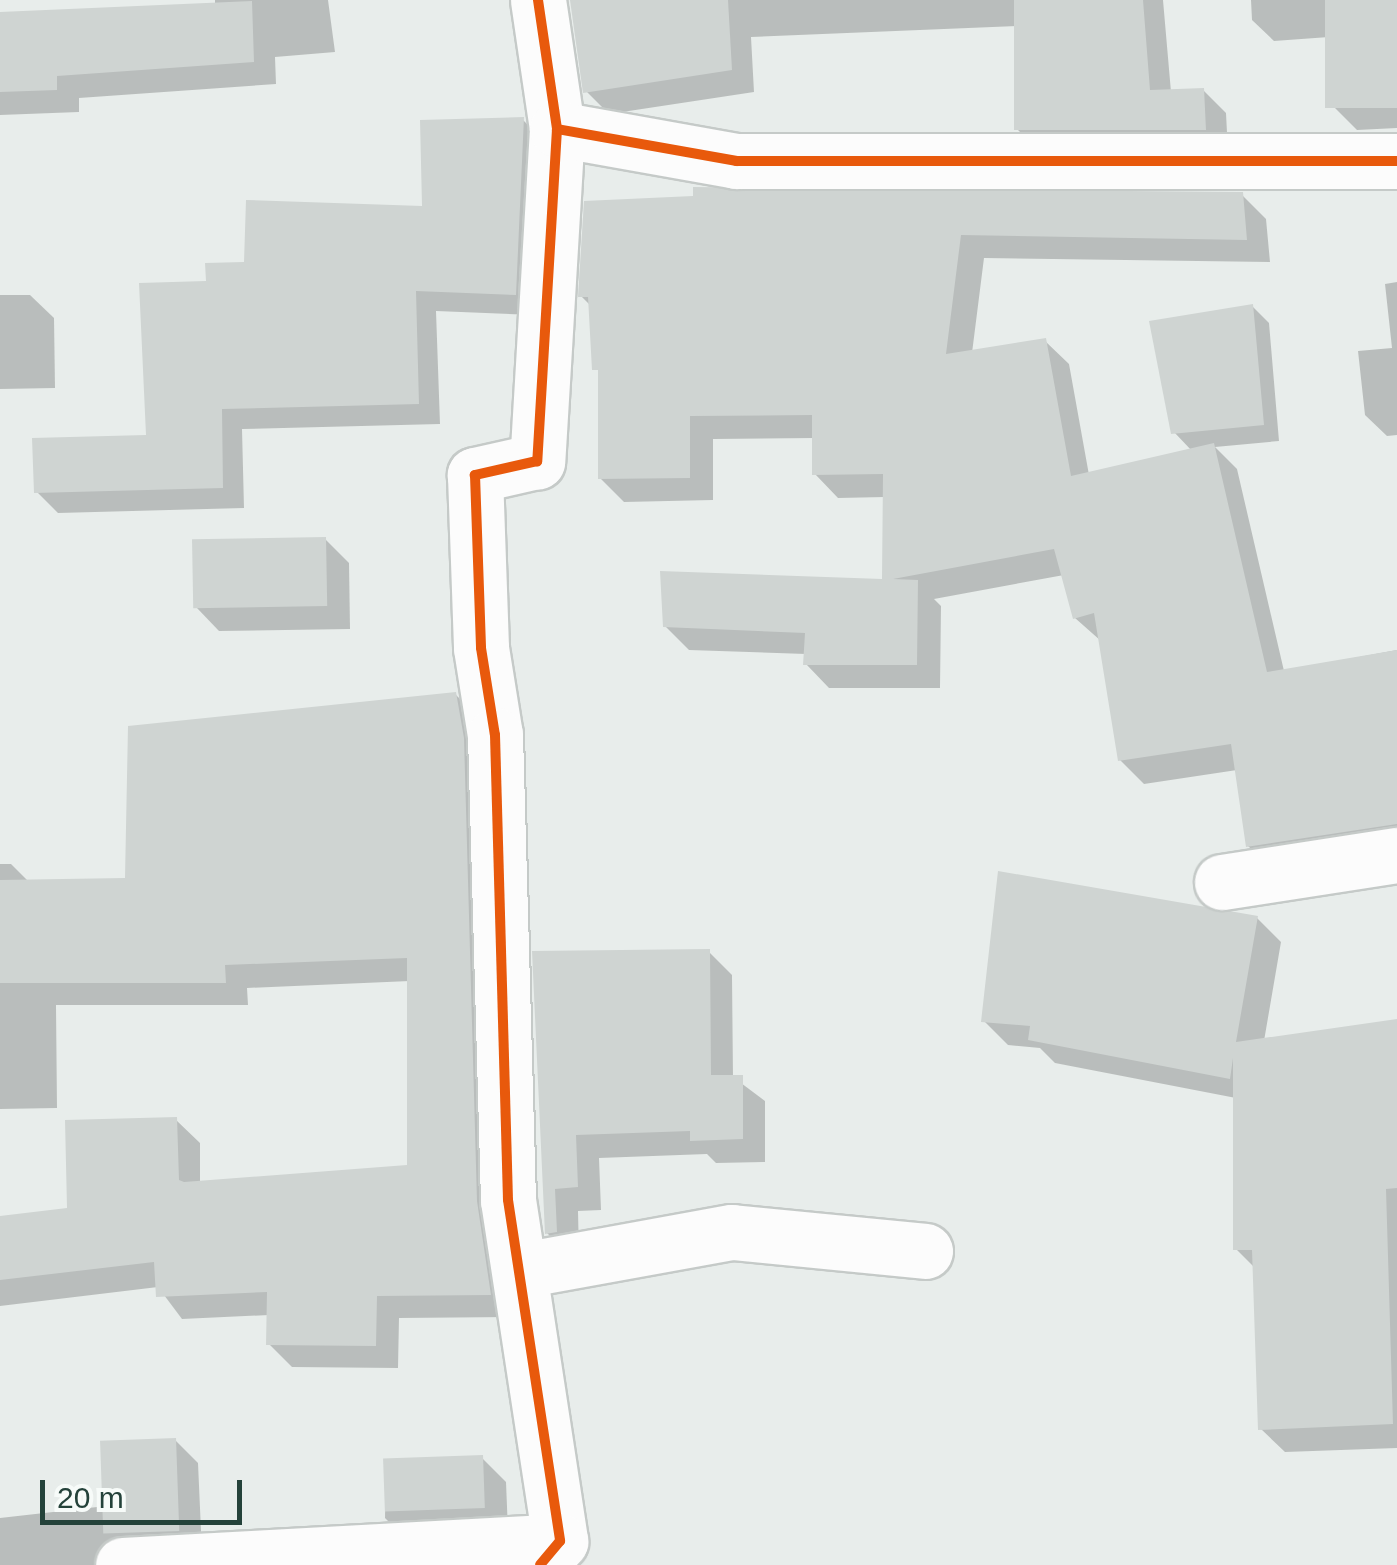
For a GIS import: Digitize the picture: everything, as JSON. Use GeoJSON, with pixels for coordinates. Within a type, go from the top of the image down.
{"type":"FeatureCollection","features":[{"type":"Feature","properties":{"kind":"street"},"geometry":{"type":"LineString","coordinates":[[124,1565],[550,1553],[522,1270],[508,1200],[495,735],[481,648],[475,475],[537,461],[557,129],[538,0]]}},
{"type":"Feature","properties":{"kind":"street"},"geometry":{"type":"LineString","coordinates":[[557,129],[736,162],[1397,162]]}},
{"type":"Feature","properties":{"kind":"street"},"geometry":{"type":"LineString","coordinates":[[1222,882],[1397,855]]}},
{"type":"Feature","properties":{"kind":"street"},"geometry":{"type":"LineString","coordinates":[[522,1270],[732,1232],[925,1251]]}},
{"type":"Feature","properties":{"kind":"building"},"geometry":{"type":"Polygon","coordinates":[[[570,0],[728,0],[732,70],[583,93],[570,0]]]}},
{"type":"Feature","properties":{"kind":"building"},"geometry":{"type":"Polygon","coordinates":[[[1014,0],[1143,0],[1150,90],[1204,88],[1206,130],[1014,130],[1014,0]]]}},
{"type":"Feature","properties":{"kind":"building"},"geometry":{"type":"Polygon","coordinates":[[[1325,0],[1397,0],[1397,108],[1325,108],[1325,0]]]}},
{"type":"Feature","properties":{"kind":"building"},"geometry":{"type":"Polygon","coordinates":[[[252,1],[254,62],[57,76],[57,90],[0,92],[0,12],[252,1]]]}},
{"type":"Feature","properties":{"kind":"building"},"geometry":{"type":"Polygon","coordinates":[[[524,117],[516,295],[416,291],[419,404],[222,409],[223,488],[34,493],[32,438],[146,435],[139,283],[206,281],[205,263],[244,262],[246,200],[422,206],[420,120],[524,117]]]}},
{"type":"Feature","properties":{"kind":"building"},"geometry":{"type":"Polygon","coordinates":[[[693,187],[1243,192],[1247,240],[961,235],[946,354],[1046,338],[1071,476],[1214,443],[1267,672],[1397,650],[1397,824],[1246,847],[1231,744],[1118,761],[1094,613],[1073,619],[1054,549],[893,579],[918,580],[917,665],[803,665],[805,633],[663,627],[660,571],[882,579],[883,474],[812,475],[812,415],[690,416],[690,478],[598,479],[598,370],[592,370],[588,297],[578,297],[584,201],[693,196],[693,187]]]}},
{"type":"Feature","properties":{"kind":"building"},"geometry":{"type":"Polygon","coordinates":[[[1253,304],[1264,425],[1171,434],[1149,321],[1253,304]]]}},
{"type":"Feature","properties":{"kind":"building"},"geometry":{"type":"Polygon","coordinates":[[[326,537],[327,606],[193,608],[192,539],[326,537]]]}},
{"type":"Feature","properties":{"kind":"building"},"geometry":{"type":"Polygon","coordinates":[[[456,692],[464,738],[477,1201],[491,1295],[377,1296],[376,1346],[266,1345],[267,1292],[156,1297],[154,1262],[0,1280],[0,1216],[67,1208],[65,1120],[177,1117],[179,1180],[184,1182],[407,1165],[407,958],[225,965],[226,983],[0,983],[0,880],[125,878],[128,726],[456,692]]]}},
{"type":"Feature","properties":{"kind":"building"},"geometry":{"type":"Polygon","coordinates":[[[998,871],[1258,916],[1236,1042],[1397,1019],[1397,1188],[1386,1189],[1393,1424],[1258,1430],[1252,1250],[1233,1250],[1233,1058],[1230,1079],[1028,1040],[1030,1026],[981,1022],[998,871]]]}},
{"type":"Feature","properties":{"kind":"building"},"geometry":{"type":"Polygon","coordinates":[[[710,949],[711,1075],[743,1075],[743,1139],[690,1141],[690,1131],[576,1135],[578,1187],[555,1189],[557,1232],[545,1234],[532,951],[710,949]]]}},
{"type":"Feature","properties":{"kind":"building"},"geometry":{"type":"Polygon","coordinates":[[[176,1438],[179,1531],[103,1534],[100,1441],[176,1438]]]}},
{"type":"Feature","properties":{"kind":"building"},"geometry":{"type":"Polygon","coordinates":[[[483,1455],[485,1508],[385,1511],[383,1458],[483,1455]]]}},
{"type":"Feature","properties":{"kind":"cycle path"},"geometry":{"type":"LineString","coordinates":[[538,0],[557,129],[537,461],[475,475],[481,648],[495,735],[508,1200],[560,1541],[540,1565]]}},
{"type":"Feature","properties":{"kind":"cycle path"},"geometry":{"type":"LineString","coordinates":[[557,129],[736,161],[1397,161]]}}]}
